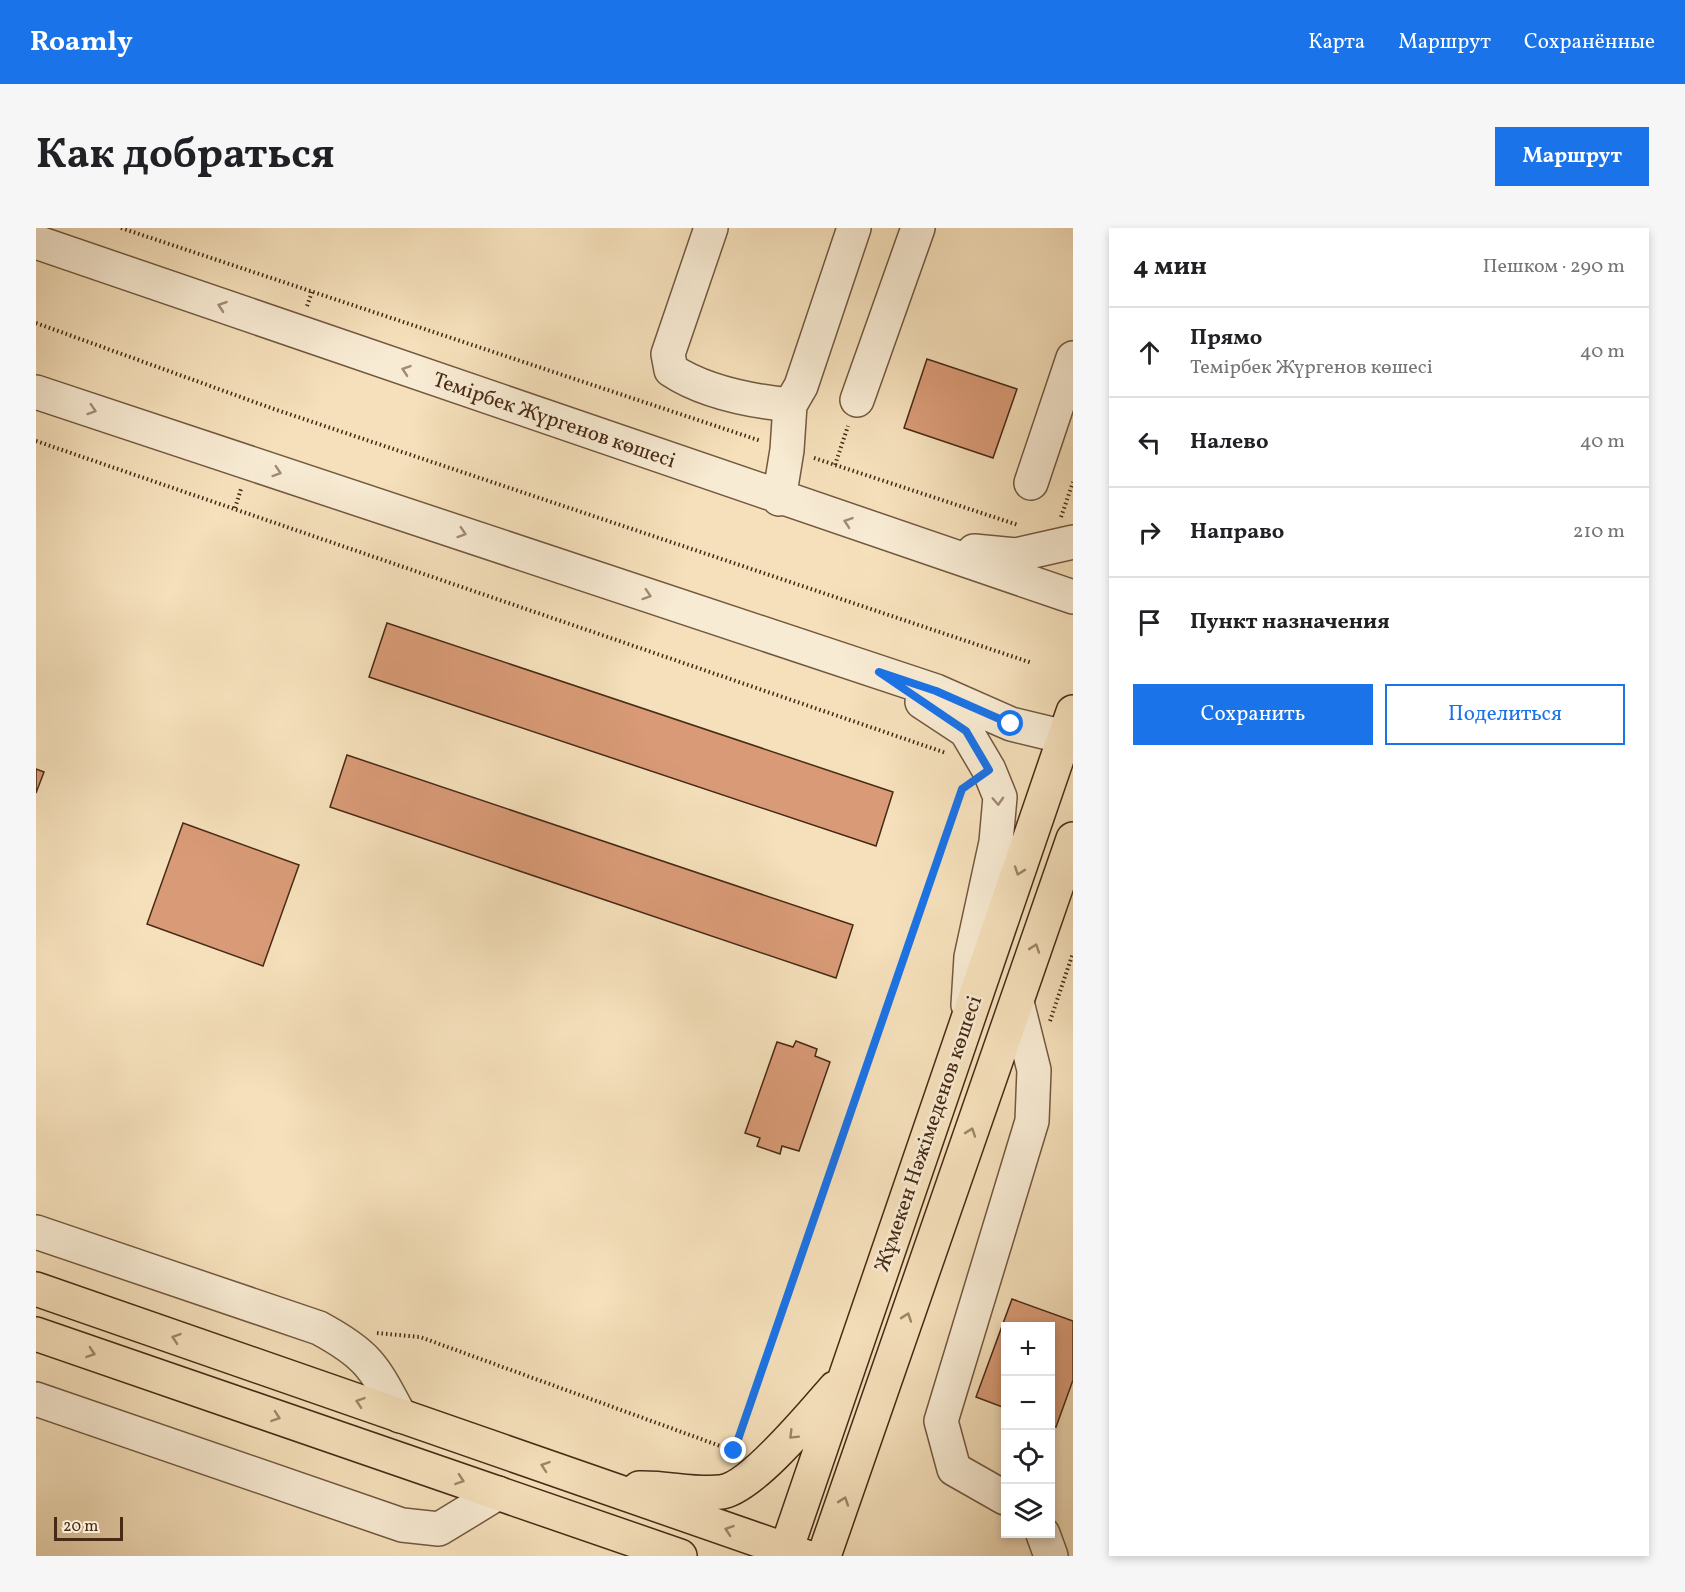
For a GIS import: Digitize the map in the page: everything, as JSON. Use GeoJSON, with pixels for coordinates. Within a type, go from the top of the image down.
{"type":"FeatureCollection","features":[{"type":"Feature","properties":{"kind":"main road","name":"Жұмекен Нәжімеденов көшесі"},"geometry":{"type":"LineString","coordinates":[[792,1554],[846,1375],[1070,729]]}},
{"type":"Feature","properties":{"kind":"main road","name":"Жұмекен Нәжімеденов көшесі"},"geometry":{"type":"LineString","coordinates":[[824,1556],[1073,839]]}},
{"type":"Feature","properties":{"kind":"main road"},"geometry":{"type":"LineString","coordinates":[[36,1290],[792,1554]]}},
{"type":"Feature","properties":{"kind":"main road"},"geometry":{"type":"LineString","coordinates":[[36,1334],[680,1556]]}},
{"type":"Feature","properties":{"kind":"main road"},"geometry":{"type":"LineString","coordinates":[[614,1490],[655,1487],[723,1492],[743,1484],[798,1431],[846,1375]]}},
{"type":"Feature","properties":{"kind":"main road"},"geometry":{"type":"LineString","coordinates":[[571,1518],[615,1556]]}},
{"type":"Feature","properties":{"kind":"street"},"geometry":{"type":"LineString","coordinates":[[711,228],[668,354],[671,370],[688,381],[762,402],[790,405]]}},
{"type":"Feature","properties":{"kind":"street"},"geometry":{"type":"LineString","coordinates":[[779,499],[787,450],[790,405],[801,386],[854,228]]}},
{"type":"Feature","properties":{"kind":"street"},"geometry":{"type":"LineString","coordinates":[[857,400],[918,228]]}},
{"type":"Feature","properties":{"kind":"street","name":"Темірбек Жүргенов көшесі"},"geometry":{"type":"LineString","coordinates":[[36,242],[779,499],[1073,597]]}},
{"type":"Feature","properties":{"kind":"street"},"geometry":{"type":"LineString","coordinates":[[1031,483],[1073,358]]}},
{"type":"Feature","properties":{"kind":"street"},"geometry":{"type":"LineString","coordinates":[[36,392],[936,691],[1011,724],[1070,729]]}},
{"type":"Feature","properties":{"kind":"street"},"geometry":{"type":"LineString","coordinates":[[904,541],[1016,555],[1072,543]]}},
{"type":"Feature","properties":{"kind":"street"},"geometry":{"type":"LineString","coordinates":[[879,672],[966,731],[989,770],[1000,797],[996,842],[971,957],[966,1024]]}},
{"type":"Feature","properties":{"kind":"street"},"geometry":{"type":"LineString","coordinates":[[1001,1496],[954,1469],[941,1421],[1032,1121],[1034,1070],[1017,1002]]}},
{"type":"Feature","properties":{"kind":"street"},"geometry":{"type":"LineString","coordinates":[[36,1232],[319,1328],[350,1345],[374,1367],[400,1416]]}},
{"type":"Feature","properties":{"kind":"street"},"geometry":{"type":"LineString","coordinates":[[36,1399],[402,1525],[439,1529],[498,1493]]}},
{"type":"Feature","properties":{"kind":"street"},"geometry":{"type":"LineString","coordinates":[[1045,1538],[1051,1556]]}},
{"type":"Feature","properties":{"kind":"path"},"geometry":{"type":"LineString","coordinates":[[121,228],[1027,528]]}},
{"type":"Feature","properties":{"kind":"path"},"geometry":{"type":"LineString","coordinates":[[36,323],[282,412],[1032,663]]}},
{"type":"Feature","properties":{"kind":"path"},"geometry":{"type":"LineString","coordinates":[[835,465],[857,400]]}},
{"type":"Feature","properties":{"kind":"path"},"geometry":{"type":"LineString","coordinates":[[36,441],[989,770]]}},
{"type":"Feature","properties":{"kind":"path"},"geometry":{"type":"LineString","coordinates":[[1072,543],[1061,517],[1073,482]]}},
{"type":"Feature","properties":{"kind":"path"},"geometry":{"type":"LineString","coordinates":[[743,1484],[734,1451],[962,789],[989,770]]}},
{"type":"Feature","properties":{"kind":"path"},"geometry":{"type":"LineString","coordinates":[[1048,1027],[1073,953]]}},
{"type":"Feature","properties":{"kind":"path"},"geometry":{"type":"LineString","coordinates":[[375,1333],[420,1337],[734,1451]]}},
{"type":"Feature","properties":{"kind":"building"},"geometry":{"type":"Polygon","coordinates":[[[927,359],[1017,389],[993,458],[904,428],[927,359]]]}},
{"type":"Feature","properties":{"kind":"building"},"geometry":{"type":"Polygon","coordinates":[[[387,623],[893,792],[876,846],[369,677],[387,623]]]}},
{"type":"Feature","properties":{"kind":"building"},"geometry":{"type":"Polygon","coordinates":[[[347,755],[853,925],[836,978],[330,807],[347,755]]]}},
{"type":"Feature","properties":{"kind":"building"},"geometry":{"type":"Polygon","coordinates":[[[36,769],[44,772],[36,793],[36,769]]]}},
{"type":"Feature","properties":{"kind":"building"},"geometry":{"type":"Polygon","coordinates":[[[183,823],[299,865],[263,966],[147,924],[183,823]]]}},
{"type":"Feature","properties":{"kind":"building"},"geometry":{"type":"Polygon","coordinates":[[[796,1041],[817,1049],[815,1056],[830,1062],[799,1151],[782,1146],[780,1154],[757,1146],[760,1138],[745,1133],[777,1042],[793,1047],[796,1041]]]}},
{"type":"Feature","properties":{"kind":"building"},"geometry":{"type":"Polygon","coordinates":[[[1012,1299],[1073,1321],[1073,1380],[1056,1427],[1055,1322],[1004,1322],[1012,1299]]]}},
{"type":"Feature","properties":{"kind":"building"},"geometry":{"type":"Polygon","coordinates":[[[1001,1329],[1001,1406],[976,1397],[1001,1329]]]}},
{"type":"Feature","properties":{"kind":"route"},"geometry":{"type":"LineString","coordinates":[[734,1451],[962,789],[989,770],[966,731],[879,672],[936,691],[1011,724]]}}]}
